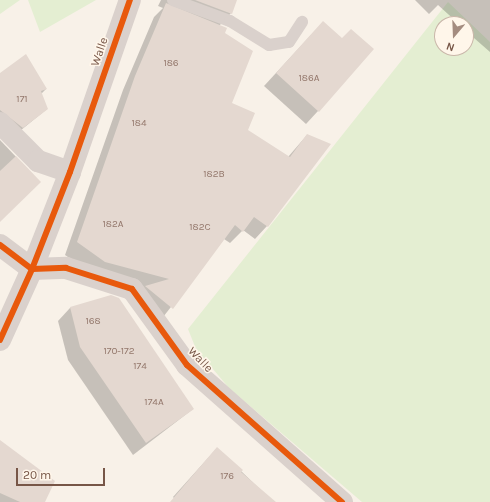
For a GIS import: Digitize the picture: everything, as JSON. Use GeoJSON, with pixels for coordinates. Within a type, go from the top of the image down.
{"type":"FeatureCollection","features":[{"type":"Feature","properties":{"kind":"street","name":"Walle"},"geometry":{"type":"LineString","coordinates":[[0,340],[32,269],[70,172],[130,0]]}},
{"type":"Feature","properties":{"kind":"street"},"geometry":{"type":"LineString","coordinates":[[0,123],[38,161],[70,172]]}},
{"type":"Feature","properties":{"kind":"street"},"geometry":{"type":"LineString","coordinates":[[0,245],[32,269]]}},
{"type":"Feature","properties":{"kind":"street","name":"Walle"},"geometry":{"type":"LineString","coordinates":[[32,269],[66,268],[132,289],[187,365],[342,502]]}},
{"type":"Feature","properties":{"kind":"lane"},"geometry":{"type":"LineString","coordinates":[[173,0],[230,21],[269,45],[289,42],[302,22]]}},
{"type":"Feature","properties":{"kind":"green space"},"geometry":{"type":"Polygon","coordinates":[[[0,0],[20,0],[0,14],[0,0]]]}},
{"type":"Feature","properties":{"kind":"green space"},"geometry":{"type":"Polygon","coordinates":[[[28,0],[96,0],[40,32],[28,0]]]}},
{"type":"Feature","properties":{"kind":"green space"},"geometry":{"type":"Polygon","coordinates":[[[448,2],[463,16],[437,16],[448,2]]]}},
{"type":"Feature","properties":{"kind":"green space"},"geometry":{"type":"Polygon","coordinates":[[[434,20],[434,56],[474,56],[474,27],[490,42],[490,502],[362,502],[229,388],[196,349],[188,329],[434,20]]]}},
{"type":"Feature","properties":{"kind":"building"},"geometry":{"type":"Polygon","coordinates":[[[195,0],[237,0],[232,14],[195,0]]]}},
{"type":"Feature","properties":{"kind":"building"},"geometry":{"type":"Polygon","coordinates":[[[166,3],[227,28],[225,33],[253,51],[232,103],[255,113],[248,130],[290,157],[307,134],[331,144],[268,227],[254,217],[243,232],[235,225],[173,309],[145,286],[169,279],[105,262],[77,242],[135,76],[166,3]]]}},
{"type":"Feature","properties":{"kind":"building"},"geometry":{"type":"Polygon","coordinates":[[[323,21],[342,38],[351,29],[374,49],[319,112],[276,73],[323,21]]]}},
{"type":"Feature","properties":{"kind":"building"},"geometry":{"type":"Polygon","coordinates":[[[26,54],[47,89],[41,91],[48,109],[23,128],[0,110],[0,73],[26,54]]]}},
{"type":"Feature","properties":{"kind":"building"},"geometry":{"type":"Polygon","coordinates":[[[16,156],[41,182],[0,222],[0,171],[16,156]]]}},
{"type":"Feature","properties":{"kind":"building"},"geometry":{"type":"Polygon","coordinates":[[[111,295],[119,298],[194,409],[146,443],[80,347],[70,307],[111,295]]]}},
{"type":"Feature","properties":{"kind":"building"},"geometry":{"type":"Polygon","coordinates":[[[0,440],[55,481],[45,502],[20,502],[0,493],[0,440]]]}},
{"type":"Feature","properties":{"kind":"building"},"geometry":{"type":"Polygon","coordinates":[[[217,447],[243,470],[241,472],[276,502],[170,502],[217,447]]]}},
{"type":"Feature","properties":{"kind":"cycle path"},"geometry":{"type":"LineString","coordinates":[[0,340],[32,269],[70,172],[130,0]]}},
{"type":"Feature","properties":{"kind":"cycle path"},"geometry":{"type":"LineString","coordinates":[[0,245],[32,269],[66,268],[132,289],[187,365],[342,502]]}}]}
